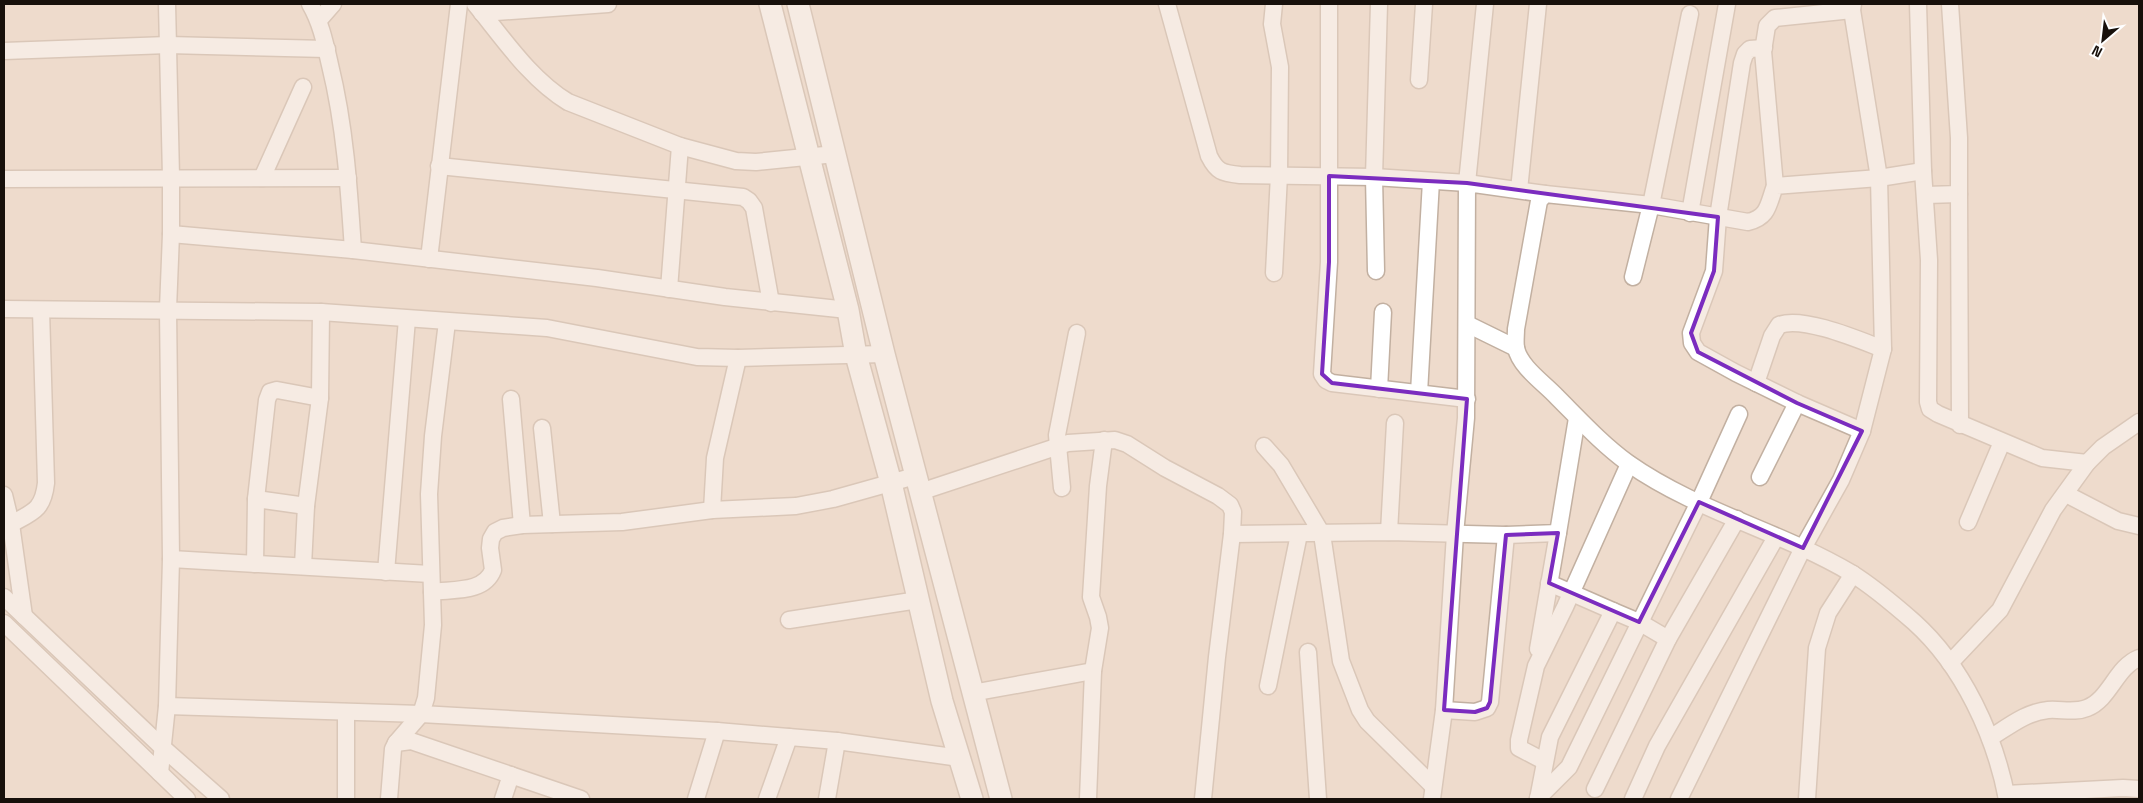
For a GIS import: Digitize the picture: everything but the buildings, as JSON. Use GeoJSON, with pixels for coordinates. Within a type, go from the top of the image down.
{"type":"FeatureCollection","features":[{"type":"Feature","properties":{"kind":"main road"},"geometry":{"type":"LineString","coordinates":[[770,4],[848,310],[856,355],[891,483],[942,701],[972,799]]}},
{"type":"Feature","properties":{"kind":"main road"},"geometry":{"type":"LineString","coordinates":[[798,4],[917,484],[1002,799]]}},
{"type":"Feature","properties":{"kind":"street"},"geometry":{"type":"LineString","coordinates":[[160,773],[167,706],[171,559],[168,309],[171,177],[167,4]]}},
{"type":"Feature","properties":{"kind":"street"},"geometry":{"type":"LineString","coordinates":[[310,4],[319,20],[338,97],[348,178],[353,250]]}},
{"type":"Feature","properties":{"kind":"street"},"geometry":{"type":"LineString","coordinates":[[319,20],[333,4]]}},
{"type":"Feature","properties":{"kind":"street"},"geometry":{"type":"LineString","coordinates":[[430,259],[439,166],[460,4]]}},
{"type":"Feature","properties":{"kind":"street"},"geometry":{"type":"LineString","coordinates":[[478,8],[608,4]]}},
{"type":"Feature","properties":{"kind":"street"},"geometry":{"type":"LineString","coordinates":[[1167,4],[1209,156],[1215,168],[1226,173],[1240,175],[1374,177],[1467,183],[1545,194],[1651,205],[1748,222],[1757,220],[1765,214],[1775,186],[1764,48],[1767,26],[1775,18],[1852,7],[1879,178],[1883,349],[1862,431],[1841,480],[1803,548],[1680,799]]}},
{"type":"Feature","properties":{"kind":"street"},"geometry":{"type":"LineString","coordinates":[[1274,4],[1272,24],[1280,67],[1279,175],[1274,273]]}},
{"type":"Feature","properties":{"kind":"street"},"geometry":{"type":"LineString","coordinates":[[1329,4],[1329,262],[1322,374],[1326,380],[1332,383],[1467,399]]}},
{"type":"Feature","properties":{"kind":"street"},"geometry":{"type":"LineString","coordinates":[[1376,271],[1374,177],[1379,4]]}},
{"type":"Feature","properties":{"kind":"street"},"geometry":{"type":"LineString","coordinates":[[1419,80],[1424,4]]}},
{"type":"Feature","properties":{"kind":"street"},"geometry":{"type":"LineString","coordinates":[[1433,793],[1444,710],[1455,534],[1467,399],[1467,183],[1485,4]]}},
{"type":"Feature","properties":{"kind":"street"},"geometry":{"type":"LineString","coordinates":[[1519,190],[1538,4]]}},
{"type":"Feature","properties":{"kind":"street"},"geometry":{"type":"LineString","coordinates":[[1690,213],[1727,4]]}},
{"type":"Feature","properties":{"kind":"street"},"geometry":{"type":"LineString","coordinates":[[1918,4],[1923,171],[1929,260],[1928,402],[1930,409],[1960,425],[2042,458],[2087,464]]}},
{"type":"Feature","properties":{"kind":"street"},"geometry":{"type":"LineString","coordinates":[[1950,4],[1959,138],[1960,425]]}},
{"type":"Feature","properties":{"kind":"street"},"geometry":{"type":"LineString","coordinates":[[478,8],[538,78],[552,92],[568,102],[680,146],[736,161],[756,162],[835,154]]}},
{"type":"Feature","properties":{"kind":"street"},"geometry":{"type":"LineString","coordinates":[[1633,277],[1651,205],[1690,14]]}},
{"type":"Feature","properties":{"kind":"street"},"geometry":{"type":"LineString","coordinates":[[4,51],[168,45],[327,49]]}},
{"type":"Feature","properties":{"kind":"street"},"geometry":{"type":"LineString","coordinates":[[1764,48],[1755,47],[1750,49],[1745,54],[1742,63],[1718,217],[1714,271],[1691,333],[1692,343],[1698,352],[1756,383],[1797,404],[1862,431]]}},
{"type":"Feature","properties":{"kind":"street"},"geometry":{"type":"LineString","coordinates":[[262,178],[303,87]]}},
{"type":"Feature","properties":{"kind":"street"},"geometry":{"type":"LineString","coordinates":[[670,289],[680,146]]}},
{"type":"Feature","properties":{"kind":"street"},"geometry":{"type":"LineString","coordinates":[[439,166],[742,197],[749,201],[754,208],[771,303]]}},
{"type":"Feature","properties":{"kind":"street"},"geometry":{"type":"LineString","coordinates":[[1775,186],[1879,178],[1923,171]]}},
{"type":"Feature","properties":{"kind":"street"},"geometry":{"type":"LineString","coordinates":[[4,179],[171,177],[348,178]]}},
{"type":"Feature","properties":{"kind":"street"},"geometry":{"type":"LineString","coordinates":[[1419,393],[1430,181]]}},
{"type":"Feature","properties":{"kind":"street"},"geometry":{"type":"LineString","coordinates":[[1545,194],[1539,200],[1516,329],[1516,348],[1528,368],[1577,418],[1599,440],[1629,464],[1674,490],[1803,548],[1853,574],[1915,623],[1950,663],[1983,720],[2002,773],[2006,796],[2123,788],[2139,789]]}},
{"type":"Feature","properties":{"kind":"street"},"geometry":{"type":"LineString","coordinates":[[1926,195],[1959,194]]}},
{"type":"Feature","properties":{"kind":"street"},"geometry":{"type":"LineString","coordinates":[[171,234],[353,250],[597,278],[771,303],[848,310]]}},
{"type":"Feature","properties":{"kind":"street"},"geometry":{"type":"LineString","coordinates":[[4,309],[168,309],[321,312],[547,328],[697,357],[738,358],[884,354]]}},
{"type":"Feature","properties":{"kind":"street"},"geometry":{"type":"LineString","coordinates":[[11,524],[34,512],[41,505],[45,496],[41,310]]}},
{"type":"Feature","properties":{"kind":"street"},"geometry":{"type":"LineString","coordinates":[[303,566],[306,506],[320,398],[321,312]]}},
{"type":"Feature","properties":{"kind":"street"},"geometry":{"type":"LineString","coordinates":[[1379,389],[1383,312]]}},
{"type":"Feature","properties":{"kind":"street"},"geometry":{"type":"LineString","coordinates":[[386,572],[406,319]]}},
{"type":"Feature","properties":{"kind":"street"},"geometry":{"type":"LineString","coordinates":[[1756,383],[1772,336],[1778,325],[1788,321],[1834,331],[1883,349]]}},
{"type":"Feature","properties":{"kind":"street"},"geometry":{"type":"LineString","coordinates":[[389,799],[392,756],[396,743],[421,714],[426,698],[433,625],[429,494],[447,322]]}},
{"type":"Feature","properties":{"kind":"street"},"geometry":{"type":"LineString","coordinates":[[1466,324],[1516,348]]}},
{"type":"Feature","properties":{"kind":"street"},"geometry":{"type":"LineString","coordinates":[[1062,488],[1057,435],[1077,333]]}},
{"type":"Feature","properties":{"kind":"street"},"geometry":{"type":"LineString","coordinates":[[712,510],[715,458],[738,358]]}},
{"type":"Feature","properties":{"kind":"street"},"geometry":{"type":"LineString","coordinates":[[255,564],[256,499],[267,400],[270,392],[288,390],[320,398]]}},
{"type":"Feature","properties":{"kind":"street"},"geometry":{"type":"LineString","coordinates":[[511,399],[522,525]]}},
{"type":"Feature","properties":{"kind":"street"},"geometry":{"type":"LineString","coordinates":[[1760,477],[1797,404]]}},
{"type":"Feature","properties":{"kind":"street"},"geometry":{"type":"LineString","coordinates":[[1538,799],[1569,767],[1699,502],[1739,414]]}},
{"type":"Feature","properties":{"kind":"street"},"geometry":{"type":"LineString","coordinates":[[1544,761],[1519,748],[1519,740],[1536,666],[1577,418]]}},
{"type":"Feature","properties":{"kind":"street"},"geometry":{"type":"LineString","coordinates":[[1950,663],[2000,610],[2054,510],[2087,464],[2103,447],[2139,422]]}},
{"type":"Feature","properties":{"kind":"street"},"geometry":{"type":"LineString","coordinates":[[1389,532],[1396,423]]}},
{"type":"Feature","properties":{"kind":"street"},"geometry":{"type":"LineString","coordinates":[[542,428],[552,524]]}},
{"type":"Feature","properties":{"kind":"street"},"geometry":{"type":"LineString","coordinates":[[1088,799],[1093,671],[1100,628],[1090,597],[1098,486],[1104,440]]}},
{"type":"Feature","properties":{"kind":"street"},"geometry":{"type":"LineString","coordinates":[[432,592],[475,587],[486,582],[493,570],[490,548],[491,539],[495,532],[503,528],[522,525],[622,522],[712,510],[814,503],[891,483],[917,484],[1068,443],[1116,440],[1127,444],[1165,468],[1225,500],[1233,512],[1203,799]]}},
{"type":"Feature","properties":{"kind":"street"},"geometry":{"type":"LineString","coordinates":[[1968,522],[2002,442]]}},
{"type":"Feature","properties":{"kind":"street"},"geometry":{"type":"LineString","coordinates":[[1264,446],[1281,465],[1322,534],[1341,661],[1360,710],[1433,793]]}},
{"type":"Feature","properties":{"kind":"street"},"geometry":{"type":"LineString","coordinates":[[1536,666],[1572,592],[1629,464]]}},
{"type":"Feature","properties":{"kind":"street"},"geometry":{"type":"LineString","coordinates":[[2066,494],[2118,521],[2139,526]]}},
{"type":"Feature","properties":{"kind":"street"},"geometry":{"type":"LineString","coordinates":[[4,495],[11,524],[24,616]]}},
{"type":"Feature","properties":{"kind":"street"},"geometry":{"type":"LineString","coordinates":[[256,499],[306,506]]}},
{"type":"Feature","properties":{"kind":"street"},"geometry":{"type":"LineString","coordinates":[[1595,789],[1668,639],[1737,519]]}},
{"type":"Feature","properties":{"kind":"street"},"geometry":{"type":"LineString","coordinates":[[1232,534],[1389,532],[1506,535],[1558,533]]}},
{"type":"Feature","properties":{"kind":"street"},"geometry":{"type":"LineString","coordinates":[[1268,686],[1299,534]]}},
{"type":"Feature","properties":{"kind":"street"},"geometry":{"type":"LineString","coordinates":[[1444,710],[1475,712],[1487,708],[1490,702],[1506,535]]}},
{"type":"Feature","properties":{"kind":"street"},"geometry":{"type":"LineString","coordinates":[[1633,799],[1657,746],[1776,536]]}},
{"type":"Feature","properties":{"kind":"street"},"geometry":{"type":"LineString","coordinates":[[171,559],[430,574]]}},
{"type":"Feature","properties":{"kind":"street"},"geometry":{"type":"LineString","coordinates":[[1807,799],[1817,648],[1828,613],[1853,574]]}},
{"type":"Feature","properties":{"kind":"street"},"geometry":{"type":"LineString","coordinates":[[1549,583],[1639,622],[1668,639]]}},
{"type":"Feature","properties":{"kind":"street"},"geometry":{"type":"LineString","coordinates":[[4,597],[162,747],[221,799]]}},
{"type":"Feature","properties":{"kind":"street"},"geometry":{"type":"LineString","coordinates":[[789,620],[918,600]]}},
{"type":"Feature","properties":{"kind":"street"},"geometry":{"type":"LineString","coordinates":[[1538,799],[1550,736],[1613,611]]}},
{"type":"Feature","properties":{"kind":"street"},"geometry":{"type":"LineString","coordinates":[[4,624],[187,799]]}},
{"type":"Feature","properties":{"kind":"street"},"geometry":{"type":"LineString","coordinates":[[1308,652],[1318,799]]}},
{"type":"Feature","properties":{"kind":"street"},"geometry":{"type":"LineString","coordinates":[[1990,738],[2028,714],[2050,710],[2073,711],[2088,708],[2101,698],[2129,664],[2139,658]]}},
{"type":"Feature","properties":{"kind":"street"},"geometry":{"type":"LineString","coordinates":[[972,692],[1093,671]]}},
{"type":"Feature","properties":{"kind":"street"},"geometry":{"type":"LineString","coordinates":[[167,706],[421,714],[718,731],[837,741],[960,758]]}},
{"type":"Feature","properties":{"kind":"street"},"geometry":{"type":"LineString","coordinates":[[346,712],[346,799]]}},
{"type":"Feature","properties":{"kind":"street"},"geometry":{"type":"LineString","coordinates":[[696,799],[718,731]]}},
{"type":"Feature","properties":{"kind":"street"},"geometry":{"type":"LineString","coordinates":[[767,799],[789,737]]}},
{"type":"Feature","properties":{"kind":"street"},"geometry":{"type":"LineString","coordinates":[[396,743],[411,741],[582,799]]}},
{"type":"Feature","properties":{"kind":"street"},"geometry":{"type":"LineString","coordinates":[[827,799],[837,741]]}},
{"type":"Feature","properties":{"kind":"street"},"geometry":{"type":"LineString","coordinates":[[503,799],[511,775]]}},
{"type":"Feature","properties":{"kind":"highlighted area"},"geometry":{"type":"Polygon","coordinates":[[[1329,176],[1467,183],[1718,217],[1714,271],[1691,333],[1698,352],[1797,403],[1862,431],[1803,548],[1699,502],[1639,622],[1549,583],[1558,533],[1506,535],[1490,702],[1487,708],[1475,712],[1444,710],[1467,399],[1332,383],[1322,374],[1329,262],[1329,176]]]}}]}
